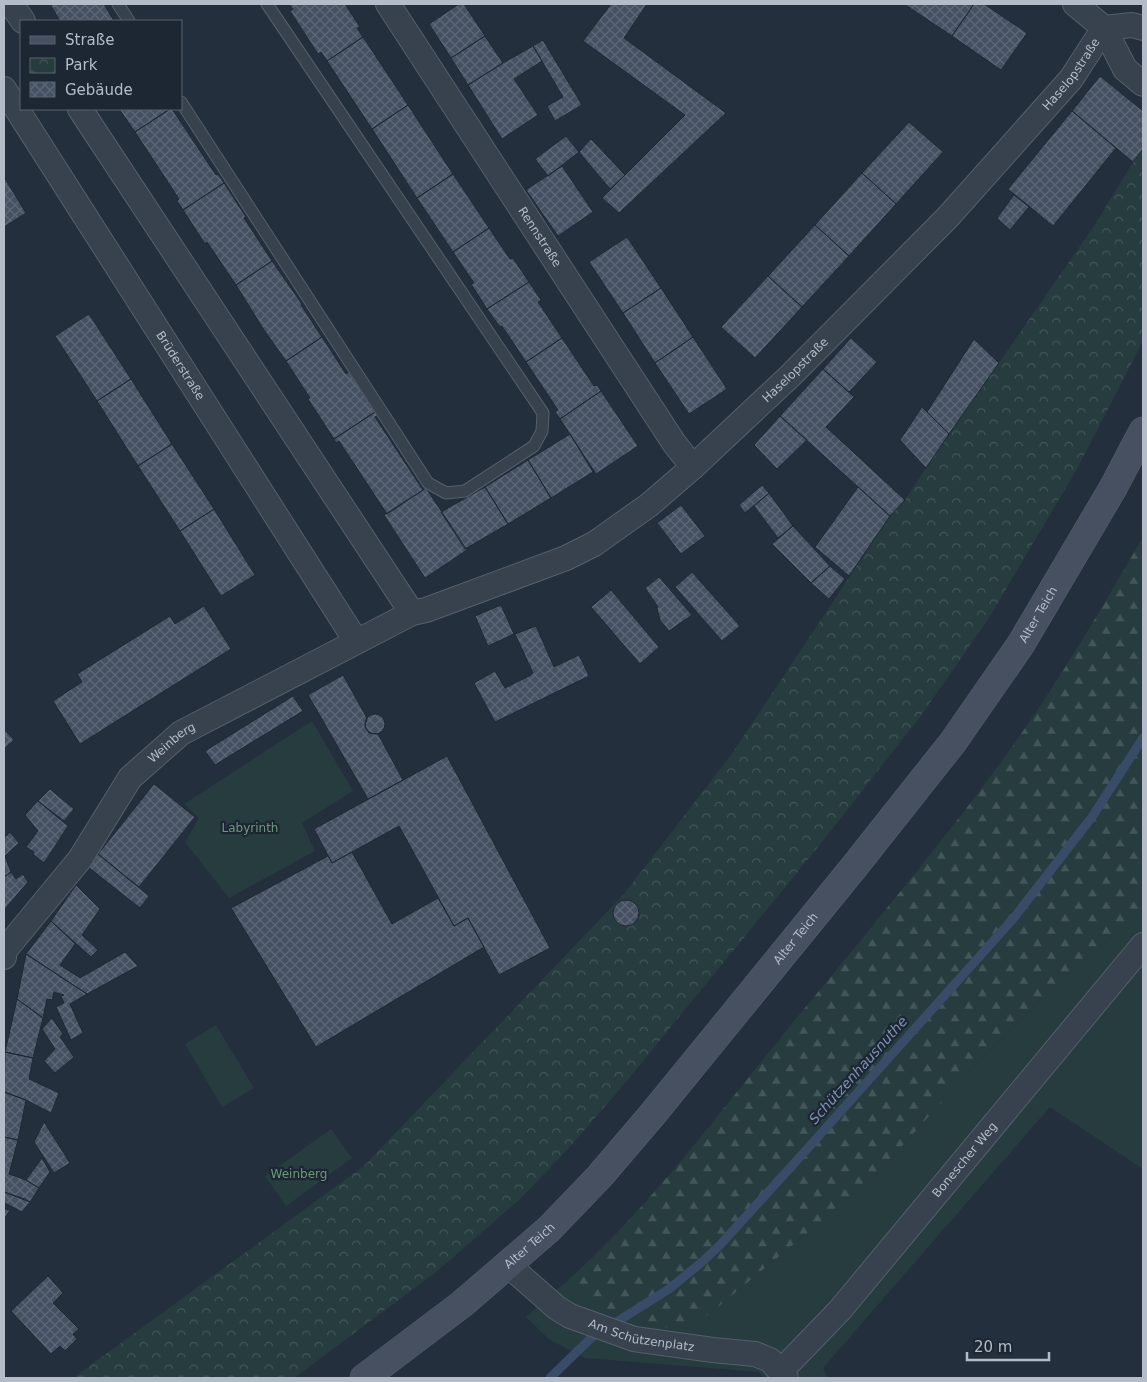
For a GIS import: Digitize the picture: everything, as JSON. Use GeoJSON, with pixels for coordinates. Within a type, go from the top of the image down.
{"type":"FeatureCollection","features":[{"type":"Feature","properties":{"kind":"main road","name":"Alter Teich"},"geometry":{"type":"LineString","coordinates":[[364,1378],[455,1309],[549,1229],[599,1177],[646,1122],[854,868],[953,742],[1021,644],[1108,496],[1143,430]]}},
{"type":"Feature","properties":{"kind":"street"},"geometry":{"type":"LineString","coordinates":[[11,4],[22,20]]}},
{"type":"Feature","properties":{"kind":"street","name":"Rennstraße"},"geometry":{"type":"LineString","coordinates":[[388,4],[674,443],[693,467]]}},
{"type":"Feature","properties":{"kind":"street"},"geometry":{"type":"LineString","coordinates":[[1074,4],[1104,28],[1124,69],[1143,84]]}},
{"type":"Feature","properties":{"kind":"street"},"geometry":{"type":"LineString","coordinates":[[1104,28],[1132,25],[1143,28]]}},
{"type":"Feature","properties":{"kind":"street","name":"Haselopstraße"},"geometry":{"type":"LineString","coordinates":[[412,613],[426,610],[566,558],[594,544],[649,505],[693,467],[790,376],[947,218],[1071,78],[1104,28]]}},
{"type":"Feature","properties":{"kind":"street","name":"Brüderstraße"},"geometry":{"type":"LineString","coordinates":[[4,89],[356,642]]}},
{"type":"Feature","properties":{"kind":"street"},"geometry":{"type":"LineString","coordinates":[[81,110],[412,613]]}},
{"type":"Feature","properties":{"kind":"street","name":"Weinberg"},"geometry":{"type":"LineString","coordinates":[[4,951],[80,859],[130,778],[181,733],[412,613]]}},
{"type":"Feature","properties":{"kind":"street","name":"Bonescher Weg"},"geometry":{"type":"LineString","coordinates":[[783,1375],[840,1310],[1143,945]]}},
{"type":"Feature","properties":{"kind":"street","name":"Am Schützenplatz"},"geometry":{"type":"LineString","coordinates":[[508,1265],[557,1308],[570,1316],[634,1338],[713,1350],[755,1354],[770,1360],[783,1375]]}},
{"type":"Feature","properties":{"kind":"lane"},"geometry":{"type":"LineString","coordinates":[[118,4],[128,20]]}},
{"type":"Feature","properties":{"kind":"lane"},"geometry":{"type":"LineString","coordinates":[[182,104],[428,483],[446,493],[465,491],[534,446],[542,431],[543,413],[267,4]]}},
{"type":"Feature","properties":{"kind":"green space"},"geometry":{"type":"Polygon","coordinates":[[[1143,149],[1143,341],[1077,469],[987,621],[920,717],[822,842],[621,1088],[568,1149],[520,1199],[436,1272],[294,1378],[73,1378],[364,1166],[624,894],[731,755],[890,516],[905,500],[1096,223],[1143,149]]]}},
{"type":"Feature","properties":{"kind":"green space"},"geometry":{"type":"Polygon","coordinates":[[[1143,537],[1143,911],[1064,977],[981,1059],[872,1179],[712,1312],[688,1328],[671,1329],[586,1302],[567,1281],[597,1253],[653,1194],[968,807],[1014,745],[1053,687],[1143,537]]]}},
{"type":"Feature","properties":{"kind":"green space","name":"Labyrinth"},"geometry":{"type":"Polygon","coordinates":[[[312,721],[353,791],[302,823],[315,851],[229,898],[185,842],[199,818],[184,804],[312,721]]]}},
{"type":"Feature","properties":{"kind":"green space"},"geometry":{"type":"Polygon","coordinates":[[[1143,911],[1143,1169],[1050,1107],[823,1368],[828,1378],[764,1378],[759,1372],[585,1358],[550,1340],[526,1317],[567,1281],[586,1302],[712,1312],[872,1179],[981,1059],[1064,977],[1143,911]]]}},
{"type":"Feature","properties":{"kind":"green space"},"geometry":{"type":"Polygon","coordinates":[[[216,1025],[254,1088],[222,1107],[185,1044],[216,1025]]]}},
{"type":"Feature","properties":{"kind":"green space","name":"Weinberg"},"geometry":{"type":"Polygon","coordinates":[[[331,1129],[352,1158],[286,1206],[265,1176],[331,1129]]]}},
{"type":"Feature","properties":{"kind":"building"},"geometry":{"type":"Polygon","coordinates":[[[50,4],[104,4],[113,20],[59,20],[50,4]]]}},
{"type":"Feature","properties":{"kind":"building"},"geometry":{"type":"Polygon","coordinates":[[[289,4],[345,4],[360,27],[357,28],[363,37],[327,61],[321,52],[318,54],[290,11],[293,9],[289,4]]]}},
{"type":"Feature","properties":{"kind":"building"},"geometry":{"type":"Polygon","coordinates":[[[459,4],[464,4],[485,36],[451,58],[429,24],[459,4]]]}},
{"type":"Feature","properties":{"kind":"building"},"geometry":{"type":"Polygon","coordinates":[[[611,4],[647,4],[624,38],[726,113],[619,213],[602,198],[685,115],[583,41],[611,4]]]}},
{"type":"Feature","properties":{"kind":"building"},"geometry":{"type":"Polygon","coordinates":[[[904,4],[974,4],[952,36],[904,4]]]}},
{"type":"Feature","properties":{"kind":"building"},"geometry":{"type":"Polygon","coordinates":[[[974,4],[984,4],[1027,33],[1001,70],[952,36],[974,4]]]}},
{"type":"Feature","properties":{"kind":"building"},"geometry":{"type":"Polygon","coordinates":[[[485,36],[503,63],[468,85],[451,58],[485,36]]]}},
{"type":"Feature","properties":{"kind":"building"},"geometry":{"type":"Polygon","coordinates":[[[363,37],[408,105],[372,129],[327,61],[363,37]]]}},
{"type":"Feature","properties":{"kind":"building"},"geometry":{"type":"Polygon","coordinates":[[[543,40],[582,105],[555,121],[547,106],[563,97],[533,46],[543,40]]]}},
{"type":"Feature","properties":{"kind":"building"},"geometry":{"type":"Polygon","coordinates":[[[533,46],[542,61],[514,79],[538,115],[502,139],[468,85],[533,46]]]}},
{"type":"Feature","properties":{"kind":"building"},"geometry":{"type":"Polygon","coordinates":[[[1100,76],[1143,111],[1143,149],[1133,162],[1072,111],[1100,76]]]}},
{"type":"Feature","properties":{"kind":"building"},"geometry":{"type":"Polygon","coordinates":[[[408,105],[453,174],[417,198],[372,129],[408,105]]]}},
{"type":"Feature","properties":{"kind":"building"},"geometry":{"type":"Polygon","coordinates":[[[120,110],[168,110],[135,132],[120,110]]]}},
{"type":"Feature","properties":{"kind":"building"},"geometry":{"type":"Polygon","coordinates":[[[168,110],[173,110],[216,175],[218,174],[224,183],[183,210],[177,201],[179,199],[135,132],[168,110]]]}},
{"type":"Feature","properties":{"kind":"building"},"geometry":{"type":"Polygon","coordinates":[[[1072,111],[1116,148],[1053,226],[1008,189],[1072,111]]]}},
{"type":"Feature","properties":{"kind":"building"},"geometry":{"type":"Polygon","coordinates":[[[909,122],[943,152],[896,204],[862,173],[909,122]]]}},
{"type":"Feature","properties":{"kind":"building"},"geometry":{"type":"Polygon","coordinates":[[[566,136],[579,152],[548,176],[535,159],[566,136]]]}},
{"type":"Feature","properties":{"kind":"building"},"geometry":{"type":"Polygon","coordinates":[[[591,139],[625,175],[610,189],[579,152],[591,139]]]}},
{"type":"Feature","properties":{"kind":"building"},"geometry":{"type":"Polygon","coordinates":[[[562,166],[593,212],[558,236],[526,190],[562,166]]]}},
{"type":"Feature","properties":{"kind":"building"},"geometry":{"type":"Polygon","coordinates":[[[862,173],[896,204],[849,256],[815,225],[862,173]]]}},
{"type":"Feature","properties":{"kind":"building"},"geometry":{"type":"Polygon","coordinates":[[[453,174],[489,228],[453,252],[417,198],[453,174]]]}},
{"type":"Feature","properties":{"kind":"building"},"geometry":{"type":"Polygon","coordinates":[[[4,177],[26,213],[4,227],[4,177]]]}},
{"type":"Feature","properties":{"kind":"building"},"geometry":{"type":"Polygon","coordinates":[[[224,183],[272,261],[236,285],[207,242],[205,244],[183,210],[224,183]]]}},
{"type":"Feature","properties":{"kind":"building"},"geometry":{"type":"Polygon","coordinates":[[[1014,195],[1029,207],[1010,230],[997,218],[1014,195]]]}},
{"type":"Feature","properties":{"kind":"building"},"geometry":{"type":"Polygon","coordinates":[[[815,225],[849,256],[802,307],[768,276],[815,225]]]}},
{"type":"Feature","properties":{"kind":"building"},"geometry":{"type":"Polygon","coordinates":[[[489,228],[510,259],[513,258],[529,282],[487,309],[471,284],[474,283],[453,252],[489,228]]]}},
{"type":"Feature","properties":{"kind":"building"},"geometry":{"type":"Polygon","coordinates":[[[627,237],[661,288],[623,313],[589,262],[627,237]]]}},
{"type":"Feature","properties":{"kind":"building"},"geometry":{"type":"Polygon","coordinates":[[[272,261],[322,337],[286,361],[236,285],[272,261]]]}},
{"type":"Feature","properties":{"kind":"building"},"geometry":{"type":"Polygon","coordinates":[[[768,276],[802,307],[755,358],[721,327],[768,276]]]}},
{"type":"Feature","properties":{"kind":"building"},"geometry":{"type":"Polygon","coordinates":[[[529,282],[541,300],[538,302],[562,338],[526,362],[502,326],[500,327],[487,309],[529,282]]]}},
{"type":"Feature","properties":{"kind":"building"},"geometry":{"type":"Polygon","coordinates":[[[661,288],[693,337],[655,363],[623,313],[661,288]]]}},
{"type":"Feature","properties":{"kind":"building"},"geometry":{"type":"Polygon","coordinates":[[[89,314],[131,379],[97,401],[55,336],[89,314]]]}},
{"type":"Feature","properties":{"kind":"building"},"geometry":{"type":"Polygon","coordinates":[[[322,337],[346,374],[349,372],[375,412],[334,439],[286,361],[322,337]]]}},
{"type":"Feature","properties":{"kind":"building"},"geometry":{"type":"Polygon","coordinates":[[[693,337],[727,389],[689,414],[655,363],[693,337]]]}},
{"type":"Feature","properties":{"kind":"building"},"geometry":{"type":"Polygon","coordinates":[[[562,338],[594,386],[597,385],[601,391],[560,419],[555,412],[558,410],[526,362],[562,338]]]}},
{"type":"Feature","properties":{"kind":"building"},"geometry":{"type":"Polygon","coordinates":[[[851,338],[877,362],[849,392],[823,369],[851,338]]]}},
{"type":"Feature","properties":{"kind":"building"},"geometry":{"type":"Polygon","coordinates":[[[974,339],[999,363],[949,434],[927,412],[974,339]]]}},
{"type":"Feature","properties":{"kind":"building"},"geometry":{"type":"Polygon","coordinates":[[[823,369],[854,397],[826,427],[905,500],[890,516],[780,416],[823,369]]]}},
{"type":"Feature","properties":{"kind":"building"},"geometry":{"type":"Polygon","coordinates":[[[131,379],[172,444],[138,466],[97,401],[131,379]]]}},
{"type":"Feature","properties":{"kind":"building"},"geometry":{"type":"Polygon","coordinates":[[[601,391],[638,446],[596,474],[560,419],[601,391]]]}},
{"type":"Feature","properties":{"kind":"building"},"geometry":{"type":"Polygon","coordinates":[[[922,407],[949,434],[926,468],[900,440],[922,407]]]}},
{"type":"Feature","properties":{"kind":"building"},"geometry":{"type":"Polygon","coordinates":[[[375,412],[377,415],[375,417],[423,490],[387,514],[339,441],[336,443],[334,439],[375,412]]]}},
{"type":"Feature","properties":{"kind":"building"},"geometry":{"type":"Polygon","coordinates":[[[780,416],[807,440],[777,469],[754,445],[780,416]]]}},
{"type":"Feature","properties":{"kind":"building"},"geometry":{"type":"Polygon","coordinates":[[[570,434],[593,472],[551,498],[528,460],[570,434]]]}},
{"type":"Feature","properties":{"kind":"building"},"geometry":{"type":"Polygon","coordinates":[[[172,444],[214,509],[180,531],[138,466],[172,444]]]}},
{"type":"Feature","properties":{"kind":"building"},"geometry":{"type":"Polygon","coordinates":[[[528,460],[551,498],[508,524],[485,487],[528,460]]]}},
{"type":"Feature","properties":{"kind":"building"},"geometry":{"type":"Polygon","coordinates":[[[762,485],[769,493],[745,513],[739,505],[762,485]]]}},
{"type":"Feature","properties":{"kind":"building"},"geometry":{"type":"Polygon","coordinates":[[[485,487],[508,524],[465,549],[441,512],[485,487]]]}},
{"type":"Feature","properties":{"kind":"building"},"geometry":{"type":"Polygon","coordinates":[[[858,487],[890,516],[849,576],[815,547],[858,487]]]}},
{"type":"Feature","properties":{"kind":"building"},"geometry":{"type":"Polygon","coordinates":[[[426,488],[467,550],[425,578],[384,515],[426,488]]]}},
{"type":"Feature","properties":{"kind":"building"},"geometry":{"type":"Polygon","coordinates":[[[769,493],[793,526],[778,538],[754,506],[769,493]]]}},
{"type":"Feature","properties":{"kind":"building"},"geometry":{"type":"Polygon","coordinates":[[[681,505],[705,536],[681,554],[657,523],[681,505]]]}},
{"type":"Feature","properties":{"kind":"building"},"geometry":{"type":"Polygon","coordinates":[[[214,509],[255,575],[221,596],[180,531],[214,509]]]}},
{"type":"Feature","properties":{"kind":"building"},"geometry":{"type":"Polygon","coordinates":[[[793,526],[830,566],[811,583],[772,544],[793,526]]]}},
{"type":"Feature","properties":{"kind":"building"},"geometry":{"type":"Polygon","coordinates":[[[830,566],[845,579],[829,599],[811,583],[830,566]]]}},
{"type":"Feature","properties":{"kind":"building"},"geometry":{"type":"Polygon","coordinates":[[[692,572],[740,626],[722,641],[675,587],[692,572]]]}},
{"type":"Feature","properties":{"kind":"building"},"geometry":{"type":"Polygon","coordinates":[[[659,577],[692,615],[669,631],[660,620],[658,607],[645,588],[659,577]]]}},
{"type":"Feature","properties":{"kind":"building"},"geometry":{"type":"Polygon","coordinates":[[[611,590],[659,647],[640,664],[591,607],[611,590]]]}},
{"type":"Feature","properties":{"kind":"building"},"geometry":{"type":"Polygon","coordinates":[[[501,605],[514,634],[488,646],[475,616],[501,605]]]}},
{"type":"Feature","properties":{"kind":"building"},"geometry":{"type":"Polygon","coordinates":[[[204,606],[231,649],[80,744],[53,701],[82,682],[77,674],[170,616],[175,624],[204,606]]]}},
{"type":"Feature","properties":{"kind":"building"},"geometry":{"type":"Polygon","coordinates":[[[536,626],[554,667],[579,655],[589,676],[495,722],[474,683],[495,671],[505,688],[531,675],[533,673],[515,634],[536,626]]]}},
{"type":"Feature","properties":{"kind":"building"},"geometry":{"type":"Polygon","coordinates":[[[343,675],[367,718],[365,726],[369,733],[378,734],[403,780],[368,799],[308,695],[343,675]]]}},
{"type":"Feature","properties":{"kind":"building"},"geometry":{"type":"Polygon","coordinates":[[[293,696],[303,711],[215,765],[205,751],[293,696]]]}},
{"type":"Feature","properties":{"kind":"building"},"geometry":{"type":"Polygon","coordinates":[[[375,714],[382,717],[385,724],[382,731],[375,734],[368,731],[365,724],[368,717],[375,714]]]}},
{"type":"Feature","properties":{"kind":"building"},"geometry":{"type":"Polygon","coordinates":[[[4,729],[14,740],[4,749],[4,729]]]}},
{"type":"Feature","properties":{"kind":"building"},"geometry":{"type":"Polygon","coordinates":[[[447,756],[550,948],[499,975],[468,918],[454,926],[399,826],[332,863],[314,829],[447,756]]]}},
{"type":"Feature","properties":{"kind":"building"},"geometry":{"type":"Polygon","coordinates":[[[154,784],[195,817],[139,887],[98,854],[154,784]]]}},
{"type":"Feature","properties":{"kind":"building"},"geometry":{"type":"Polygon","coordinates":[[[50,789],[74,809],[64,821],[38,801],[50,789]]]}},
{"type":"Feature","properties":{"kind":"building"},"geometry":{"type":"Polygon","coordinates":[[[38,801],[68,826],[44,863],[33,854],[34,852],[26,847],[38,831],[25,815],[38,801]]]}},
{"type":"Feature","properties":{"kind":"building"},"geometry":{"type":"Polygon","coordinates":[[[10,832],[19,843],[5,856],[11,872],[4,877],[4,838],[10,832]]]}},
{"type":"Feature","properties":{"kind":"building"},"geometry":{"type":"Polygon","coordinates":[[[352,852],[392,924],[438,898],[454,926],[468,918],[484,947],[316,1047],[231,908],[328,856],[332,863],[352,852]]]}},
{"type":"Feature","properties":{"kind":"building"},"geometry":{"type":"Polygon","coordinates":[[[98,854],[149,896],[140,908],[88,867],[98,854]]]}},
{"type":"Feature","properties":{"kind":"building"},"geometry":{"type":"Polygon","coordinates":[[[11,872],[16,879],[23,874],[28,882],[4,910],[4,877],[11,872]]]}},
{"type":"Feature","properties":{"kind":"building"},"geometry":{"type":"Polygon","coordinates":[[[76,885],[100,909],[82,935],[98,950],[91,957],[51,921],[76,885]]]}},
{"type":"Feature","properties":{"kind":"building"},"geometry":{"type":"Polygon","coordinates":[[[626,900],[636,903],[639,913],[636,923],[626,926],[616,923],[613,913],[616,903],[626,900]]]}},
{"type":"Feature","properties":{"kind":"building"},"geometry":{"type":"Polygon","coordinates":[[[51,921],[75,944],[60,965],[80,978],[125,952],[138,966],[87,994],[26,954],[51,921]]]}},
{"type":"Feature","properties":{"kind":"building"},"geometry":{"type":"Polygon","coordinates":[[[26,954],[87,994],[70,1004],[83,1033],[71,1040],[56,1007],[64,1003],[61,996],[64,995],[54,992],[52,1000],[47,999],[43,1018],[17,999],[26,954]]]}},
{"type":"Feature","properties":{"kind":"building"},"geometry":{"type":"Polygon","coordinates":[[[17,999],[43,1018],[33,1058],[5,1052],[17,999]]]}},
{"type":"Feature","properties":{"kind":"building"},"geometry":{"type":"Polygon","coordinates":[[[52,1018],[63,1034],[60,1037],[74,1057],[55,1073],[44,1061],[55,1049],[42,1029],[52,1018]]]}},
{"type":"Feature","properties":{"kind":"building"},"geometry":{"type":"Polygon","coordinates":[[[5,1052],[33,1058],[29,1079],[59,1093],[51,1113],[26,1100],[4,1092],[5,1052]]]}},
{"type":"Feature","properties":{"kind":"building"},"geometry":{"type":"Polygon","coordinates":[[[4,1092],[26,1100],[18,1140],[4,1137],[4,1092]]]}},
{"type":"Feature","properties":{"kind":"building"},"geometry":{"type":"Polygon","coordinates":[[[44,1122],[70,1163],[54,1173],[34,1142],[44,1122]]]}},
{"type":"Feature","properties":{"kind":"building"},"geometry":{"type":"Polygon","coordinates":[[[4,1137],[18,1140],[9,1174],[26,1180],[39,1188],[30,1202],[4,1192],[4,1137]]]}},
{"type":"Feature","properties":{"kind":"building"},"geometry":{"type":"Polygon","coordinates":[[[42,1158],[50,1172],[39,1188],[26,1180],[42,1158]]]}},
{"type":"Feature","properties":{"kind":"building"},"geometry":{"type":"Polygon","coordinates":[[[4,1192],[30,1202],[22,1212],[5,1203],[5,1209],[10,1210],[4,1219],[4,1192]]]}},
{"type":"Feature","properties":{"kind":"building"},"geometry":{"type":"Polygon","coordinates":[[[48,1276],[63,1293],[53,1303],[79,1329],[73,1334],[77,1339],[65,1351],[60,1346],[51,1354],[11,1311],[48,1276]]]}},
{"type":"Feature","properties":{"kind":"waterway","name":"Schützenhausnuthe"},"geometry":{"type":"LineString","coordinates":[[550,1378],[591,1338],[669,1289],[720,1245],[1013,919],[1092,817],[1143,738]]}}]}
